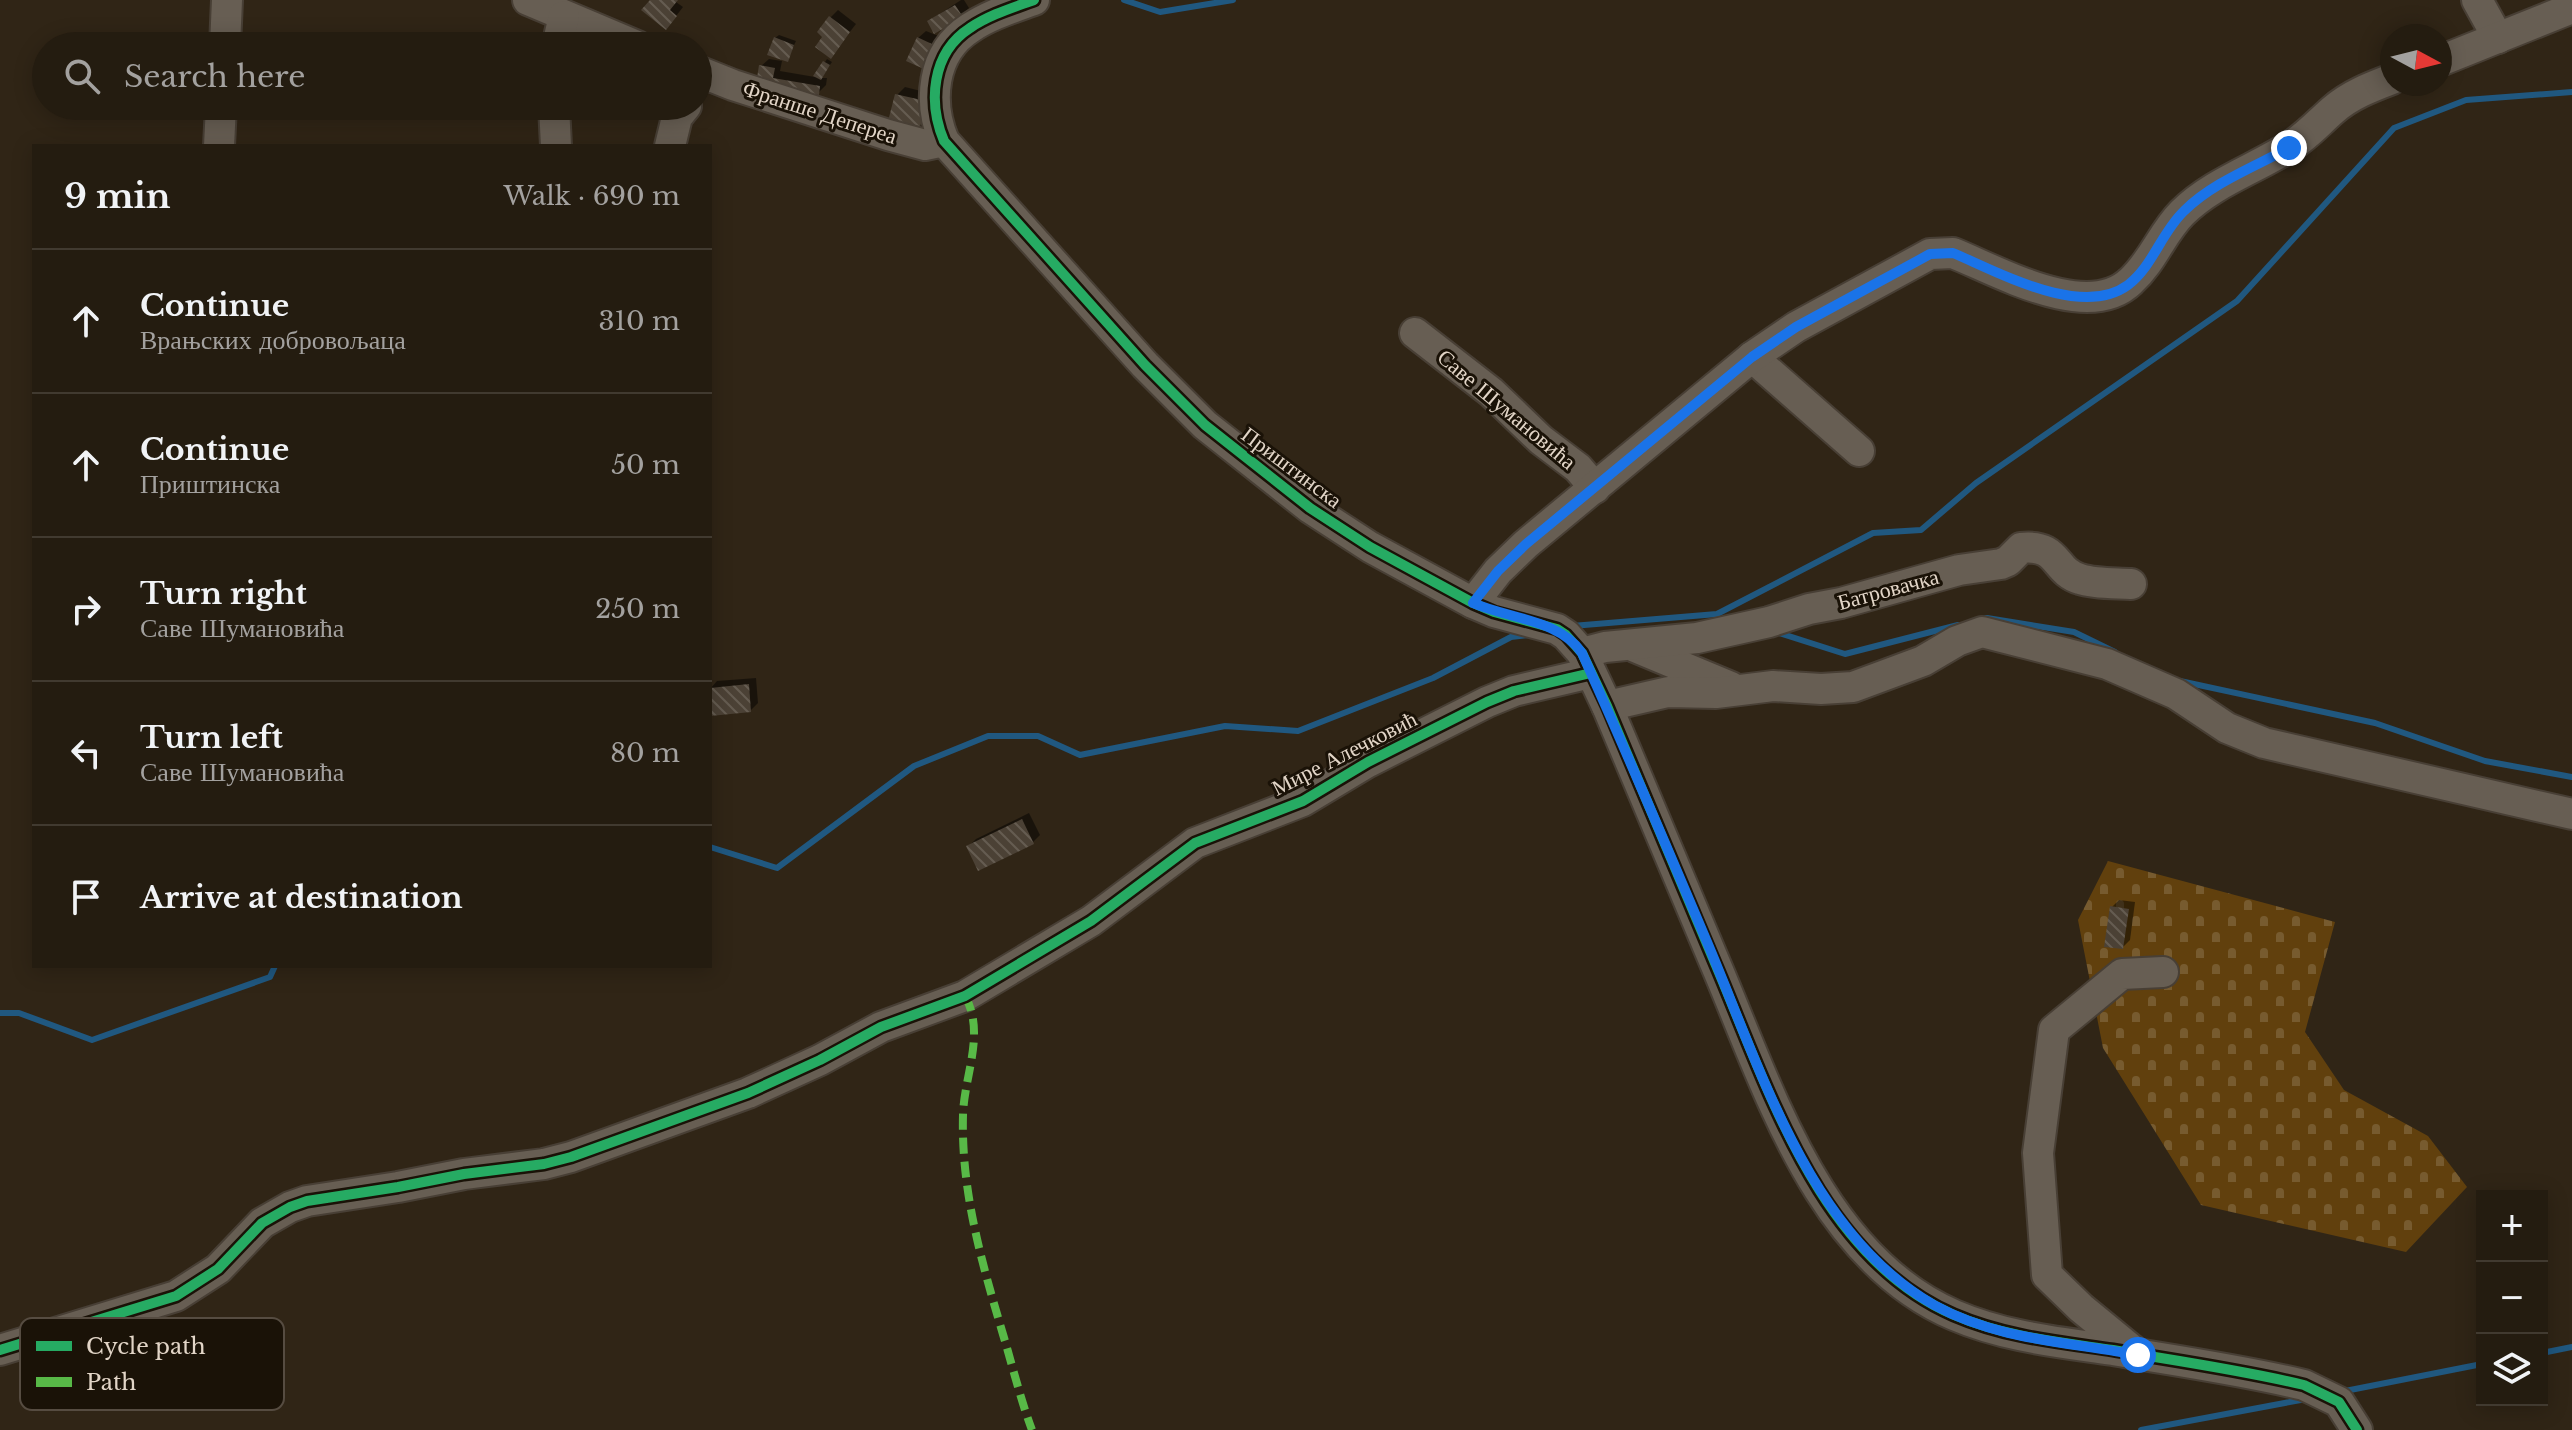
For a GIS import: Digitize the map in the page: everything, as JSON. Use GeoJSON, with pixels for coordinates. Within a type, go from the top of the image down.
{"type":"FeatureCollection","features":[{"type":"Feature","properties":{"kind":"street"},"geometry":{"type":"LineString","coordinates":[[226,32],[227,0]]}},
{"type":"Feature","properties":{"kind":"street"},"geometry":{"type":"LineString","coordinates":[[528,0],[603,32]]}},
{"type":"Feature","properties":{"kind":"street"},"geometry":{"type":"LineString","coordinates":[[944,141],[938,125],[934,95],[939,67],[952,45],[972,27],[1034,0]]}},
{"type":"Feature","properties":{"kind":"street"},"geometry":{"type":"LineString","coordinates":[[2477,0],[2498,38]]}},
{"type":"Feature","properties":{"kind":"street"},"geometry":{"type":"LineString","coordinates":[[2452,56],[2572,8]]}},
{"type":"Feature","properties":{"kind":"street"},"geometry":{"type":"LineString","coordinates":[[560,32],[564,16]]}},
{"type":"Feature","properties":{"kind":"street","name":"Франше Депереа"},"geometry":{"type":"LineString","coordinates":[[712,77],[888,135],[925,145],[944,141]]}},
{"type":"Feature","properties":{"kind":"street","name":"Саве Шумановића"},"geometry":{"type":"LineString","coordinates":[[1473,603],[1498,571],[1526,544],[1752,357],[1796,327],[1930,254],[1941,252],[1953,253],[2049,291],[2078,296],[2114,292],[2128,285],[2139,273],[2173,222],[2197,199],[2289,148],[2348,98],[2380,84]]}},
{"type":"Feature","properties":{"kind":"street"},"geometry":{"type":"LineString","coordinates":[[712,97],[728,94],[733,85]]}},
{"type":"Feature","properties":{"kind":"street"},"geometry":{"type":"LineString","coordinates":[[219,144],[220,120]]}},
{"type":"Feature","properties":{"kind":"street"},"geometry":{"type":"LineString","coordinates":[[555,120],[556,144]]}},
{"type":"Feature","properties":{"kind":"street"},"geometry":{"type":"LineString","coordinates":[[670,144],[676,120]]}},
{"type":"Feature","properties":{"kind":"street","name":"Приштинска"},"geometry":{"type":"LineString","coordinates":[[944,141],[1145,365],[1215,433],[1310,508],[1370,547],[1473,603],[1557,629],[1574,642],[1587,663]]}},
{"type":"Feature","properties":{"kind":"street","name":"Саве Шумановића"},"geometry":{"type":"LineString","coordinates":[[1415,333],[1491,392],[1541,440],[1578,468],[1595,488]]}},
{"type":"Feature","properties":{"kind":"street"},"geometry":{"type":"LineString","coordinates":[[1752,357],[1859,451]]}},
{"type":"Feature","properties":{"kind":"street","name":"Батровачка"},"geometry":{"type":"LineString","coordinates":[[1587,663],[1630,645],[1697,638],[1769,622],[1959,570],[2001,564],[2021,548],[2048,551],[2070,574],[2081,580],[2131,584]]}},
{"type":"Feature","properties":{"kind":"street"},"geometry":{"type":"LineString","coordinates":[[1607,706],[1668,692],[1716,693],[1773,686],[1853,687],[1923,661],[1957,641],[1982,632],[2107,664],[2176,694],[2227,728],[2264,743],[2572,814]]}},
{"type":"Feature","properties":{"kind":"street"},"geometry":{"type":"LineString","coordinates":[[1630,645],[1738,690]]}},
{"type":"Feature","properties":{"kind":"street"},"geometry":{"type":"LineString","coordinates":[[1587,663],[1776,1105],[1808,1170],[1838,1219],[1889,1274],[1952,1314],[2008,1334],[2304,1385],[2339,1402],[2357,1430]]}},
{"type":"Feature","properties":{"kind":"street","name":"Мире Алечковић"},"geometry":{"type":"LineString","coordinates":[[104,1318],[176,1296],[204,1280],[262,1223],[290,1207],[325,1197],[464,1174],[523,1168],[571,1157],[748,1093],[820,1060],[881,1027],[965,996],[1091,921],[1195,843],[1303,801],[1368,762],[1487,702],[1587,663]]}},
{"type":"Feature","properties":{"kind":"street"},"geometry":{"type":"LineString","coordinates":[[2138,1355],[2047,1275],[2038,1153],[2054,1030],[2122,974],[2163,972]]}},
{"type":"Feature","properties":{"kind":"street","name":"Мире Алечковић"},"geometry":{"type":"LineString","coordinates":[[0,1350],[20,1344]]}},
{"type":"Feature","properties":{"kind":"green space"},"geometry":{"type":"Polygon","coordinates":[[[2108,861],[2335,922],[2305,1032],[2344,1090],[2428,1136],[2467,1187],[2406,1252],[2201,1205],[2103,1048],[2078,920],[2108,861]]]}},
{"type":"Feature","properties":{"kind":"building"},"geometry":{"type":"Polygon","coordinates":[[[650,0],[678,0],[670,10],[677,16],[666,30],[641,10],[650,0]]]}},
{"type":"Feature","properties":{"kind":"building"},"geometry":{"type":"Polygon","coordinates":[[[955,5],[963,17],[934,34],[927,21],[955,5]]]}},
{"type":"Feature","properties":{"kind":"building"},"geometry":{"type":"Polygon","coordinates":[[[829,16],[850,32],[831,59],[815,47],[822,37],[817,32],[829,16]]]}},
{"type":"Feature","properties":{"kind":"building"},"geometry":{"type":"Polygon","coordinates":[[[774,37],[794,45],[788,62],[767,55],[774,37]]]}},
{"type":"Feature","properties":{"kind":"building"},"geometry":{"type":"Polygon","coordinates":[[[917,37],[934,45],[924,69],[906,61],[917,37]]]}},
{"type":"Feature","properties":{"kind":"building"},"geometry":{"type":"Polygon","coordinates":[[[823,61],[830,65],[821,80],[813,76],[823,61]]]}},
{"type":"Feature","properties":{"kind":"building"},"geometry":{"type":"Polygon","coordinates":[[[759,65],[775,68],[773,78],[820,86],[819,95],[756,85],[759,65]]]}},
{"type":"Feature","properties":{"kind":"building"},"geometry":{"type":"Polygon","coordinates":[[[895,94],[926,101],[918,137],[886,129],[895,94]]]}},
{"type":"Feature","properties":{"kind":"building"},"geometry":{"type":"Polygon","coordinates":[[[749,684],[751,712],[712,716],[712,688],[749,684]]]}},
{"type":"Feature","properties":{"kind":"building"},"geometry":{"type":"Polygon","coordinates":[[[1022,819],[1034,844],[978,871],[966,846],[1022,819]]]}},
{"type":"Feature","properties":{"kind":"building"},"geometry":{"type":"Polygon","coordinates":[[[2110,906],[2129,909],[2123,949],[2104,947],[2110,906]]]}},
{"type":"Feature","properties":{"kind":"waterway"},"geometry":{"type":"LineString","coordinates":[[1124,0],[1160,12],[1233,0]]}},
{"type":"Feature","properties":{"kind":"waterway"},"geometry":{"type":"LineString","coordinates":[[1572,626],[1717,614],[1873,533],[1921,530],[1976,483],[2237,301],[2394,128],[2466,100],[2572,92]]}},
{"type":"Feature","properties":{"kind":"waterway"},"geometry":{"type":"LineString","coordinates":[[1980,620],[1987,618],[2074,632],[2115,652]]}},
{"type":"Feature","properties":{"kind":"waterway"},"geometry":{"type":"LineString","coordinates":[[1776,632],[1845,654],[1958,625]]}},
{"type":"Feature","properties":{"kind":"waterway"},"geometry":{"type":"LineString","coordinates":[[712,848],[777,868],[914,766],[988,736],[1038,736],[1080,755],[1225,726],[1298,731],[1433,678],[1511,637],[1529,635]]}},
{"type":"Feature","properties":{"kind":"waterway"},"geometry":{"type":"LineString","coordinates":[[2180,681],[2375,723],[2485,761],[2572,777]]}},
{"type":"Feature","properties":{"kind":"waterway"},"geometry":{"type":"LineString","coordinates":[[0,1013],[19,1013],[92,1040],[270,977],[274,968]]}},
{"type":"Feature","properties":{"kind":"waterway"},"geometry":{"type":"LineString","coordinates":[[2548,1352],[2572,1347]]}},
{"type":"Feature","properties":{"kind":"waterway"},"geometry":{"type":"LineString","coordinates":[[2340,1392],[2476,1365]]}},
{"type":"Feature","properties":{"kind":"waterway"},"geometry":{"type":"LineString","coordinates":[[2141,1430],[2306,1399]]}},
{"type":"Feature","properties":{"kind":"marked path"},"geometry":{"type":"LineString","coordinates":[[965,996],[974,1025],[963,1115],[969,1198],[987,1278],[1032,1430]]}},
{"type":"Feature","properties":{"kind":"cycle path"},"geometry":{"type":"LineString","coordinates":[[1034,0],[977,23],[957,38],[947,51],[940,65],[935,95],[944,141],[1145,365],[1205,425],[1310,508],[1370,547],[1473,603],[1557,629],[1582,653],[1778,1114],[1833,1211],[1867,1253],[1907,1288],[1954,1315],[1973,1322],[2032,1338],[2209,1366],[2304,1385],[2339,1402],[2357,1430]]}},
{"type":"Feature","properties":{"kind":"cycle path"},"geometry":{"type":"LineString","coordinates":[[104,1318],[176,1296],[218,1269],[262,1223],[307,1201],[464,1174],[544,1164],[748,1093],[820,1060],[881,1027],[965,996],[1091,921],[1195,843],[1303,801],[1368,762],[1487,702],[1514,691],[1591,673]]}},
{"type":"Feature","properties":{"kind":"cycle path"},"geometry":{"type":"LineString","coordinates":[[0,1350],[20,1344]]}},
{"type":"Feature","properties":{"kind":"route"},"geometry":{"type":"LineString","coordinates":[[2138,1355],[2035,1339],[1985,1327],[1952,1314],[1907,1288],[1867,1252],[1838,1219],[1797,1149],[1776,1105],[1582,653],[1557,629],[1473,603],[1498,571],[1526,544],[1752,357],[1796,327],[1930,254],[1941,252],[1953,253],[2049,291],[2078,296],[2114,292],[2128,285],[2139,273],[2173,222],[2197,199],[2289,148]]}}]}
